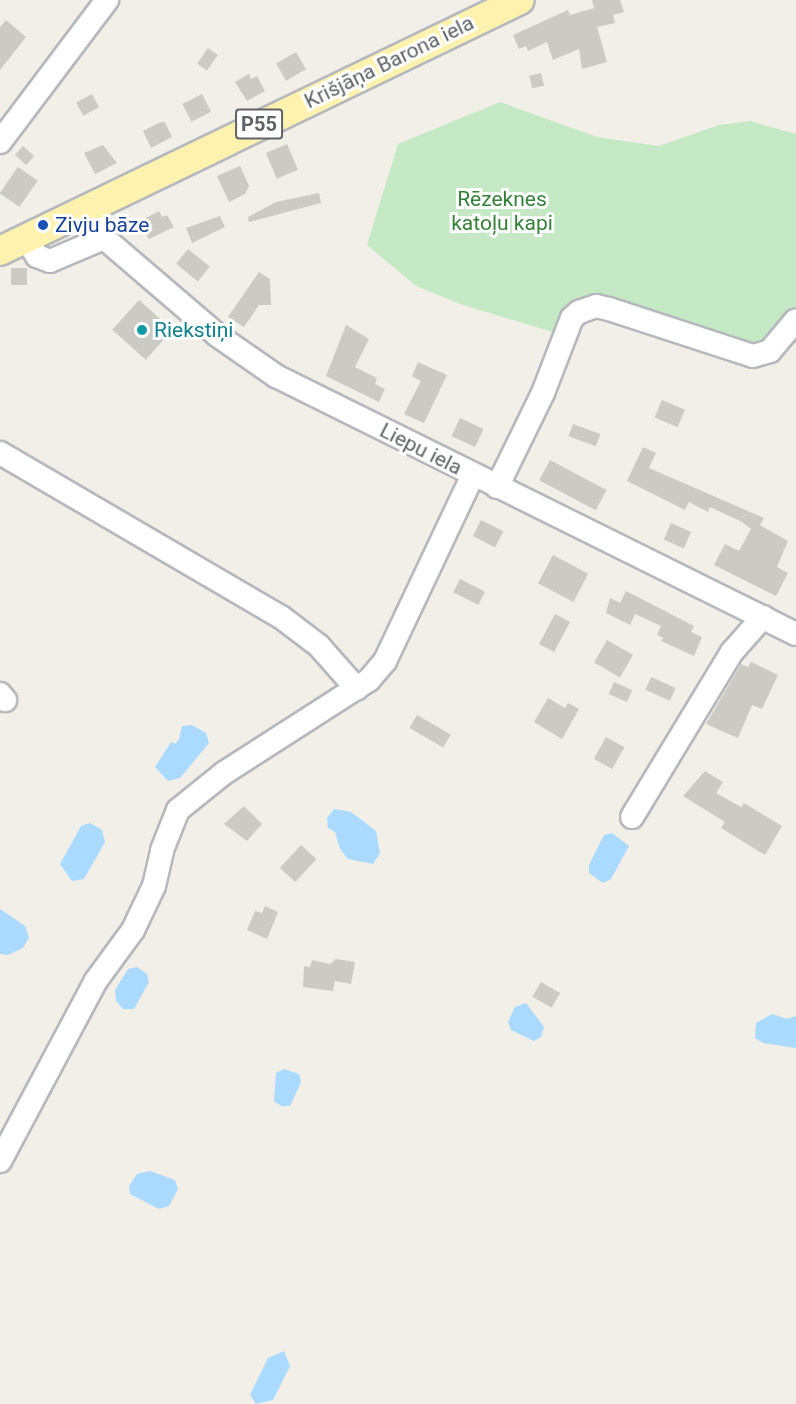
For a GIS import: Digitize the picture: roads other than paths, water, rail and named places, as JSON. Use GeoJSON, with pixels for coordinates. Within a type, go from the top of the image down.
{"type":"FeatureCollection","features":[{"type":"Feature","properties":{"kind":"main road","name":"Krišjāņa Barona iela"},"geometry":{"type":"LineString","coordinates":[[0,251],[520,0]]}},
{"type":"Feature","properties":{"kind":"street"},"geometry":{"type":"LineString","coordinates":[[0,142],[107,0]]}},
{"type":"Feature","properties":{"kind":"street","name":"Liepu iela"},"geometry":{"type":"LineString","coordinates":[[92,205],[104,238],[217,335],[276,376],[796,634]]}},
{"type":"Feature","properties":{"kind":"street"},"geometry":{"type":"LineString","coordinates":[[26,238],[37,256],[50,261],[104,238]]}},
{"type":"Feature","properties":{"kind":"street"},"geometry":{"type":"LineString","coordinates":[[497,487],[543,393],[572,318],[579,312],[596,306],[609,309],[753,356],[770,351],[796,320]]}},
{"type":"Feature","properties":{"kind":"street"},"geometry":{"type":"LineString","coordinates":[[0,453],[281,616],[319,646],[357,689]]}},
{"type":"Feature","properties":{"kind":"street"},"geometry":{"type":"LineString","coordinates":[[0,1161],[95,982],[133,930],[154,886],[162,850],[178,810],[224,773],[357,689],[385,661],[473,475]]}},
{"type":"Feature","properties":{"kind":"street"},"geometry":{"type":"LineString","coordinates":[[632,817],[732,652],[763,617]]}},
{"type":"Feature","properties":{"kind":"water"},"geometry":{"type":"Polygon","coordinates":[[[192,725],[206,733],[209,743],[180,778],[168,781],[155,767],[171,742],[175,744],[179,739],[182,726],[192,725]]]}},
{"type":"Feature","properties":{"kind":"water"},"geometry":{"type":"Polygon","coordinates":[[[334,809],[351,812],[376,831],[380,853],[373,864],[348,859],[340,849],[335,832],[328,828],[327,818],[334,809]]]}},
{"type":"Feature","properties":{"kind":"water"},"geometry":{"type":"Polygon","coordinates":[[[90,823],[102,830],[105,842],[84,879],[72,881],[60,864],[81,826],[90,823]]]}},
{"type":"Feature","properties":{"kind":"water"},"geometry":{"type":"Polygon","coordinates":[[[612,833],[629,846],[611,879],[603,883],[589,873],[589,865],[604,835],[612,833]]]}},
{"type":"Feature","properties":{"kind":"water"},"geometry":{"type":"Polygon","coordinates":[[[0,909],[25,926],[29,937],[23,948],[8,955],[0,954],[0,909]]]}},
{"type":"Feature","properties":{"kind":"water"},"geometry":{"type":"Polygon","coordinates":[[[137,967],[147,974],[149,982],[134,1009],[123,1009],[116,1001],[115,990],[128,969],[137,967]]]}},
{"type":"Feature","properties":{"kind":"water"},"geometry":{"type":"Polygon","coordinates":[[[526,1003],[544,1027],[541,1037],[534,1041],[511,1030],[508,1022],[515,1007],[526,1003]]]}},
{"type":"Feature","properties":{"kind":"water"},"geometry":{"type":"Polygon","coordinates":[[[772,1014],[787,1019],[796,1016],[796,1048],[763,1043],[755,1038],[756,1023],[772,1014]]]}},
{"type":"Feature","properties":{"kind":"water"},"geometry":{"type":"Polygon","coordinates":[[[284,1069],[299,1074],[301,1082],[290,1106],[281,1106],[274,1101],[276,1073],[284,1069]]]}},
{"type":"Feature","properties":{"kind":"water"},"geometry":{"type":"Polygon","coordinates":[[[150,1171],[175,1180],[178,1189],[169,1206],[159,1209],[130,1194],[129,1186],[137,1174],[150,1171]]]}},
{"type":"Feature","properties":{"kind":"water"},"geometry":{"type":"Polygon","coordinates":[[[284,1351],[290,1366],[273,1400],[256,1404],[250,1395],[268,1358],[284,1351]]]}},
{"type":"Feature","properties":{"kind":"place","name":"Zivju bāze"},"geometry":{"type":"Point","coordinates":[43,225]}},
{"type":"Feature","properties":{"kind":"place","name":"Riekstiņi"},"geometry":{"type":"Point","coordinates":[142,330]}},
{"type":"Feature","properties":{"kind":"park label","name":"Rēzeknes katoļu kapi"},"geometry":{"type":"Point","coordinates":[502,211]}}]}
